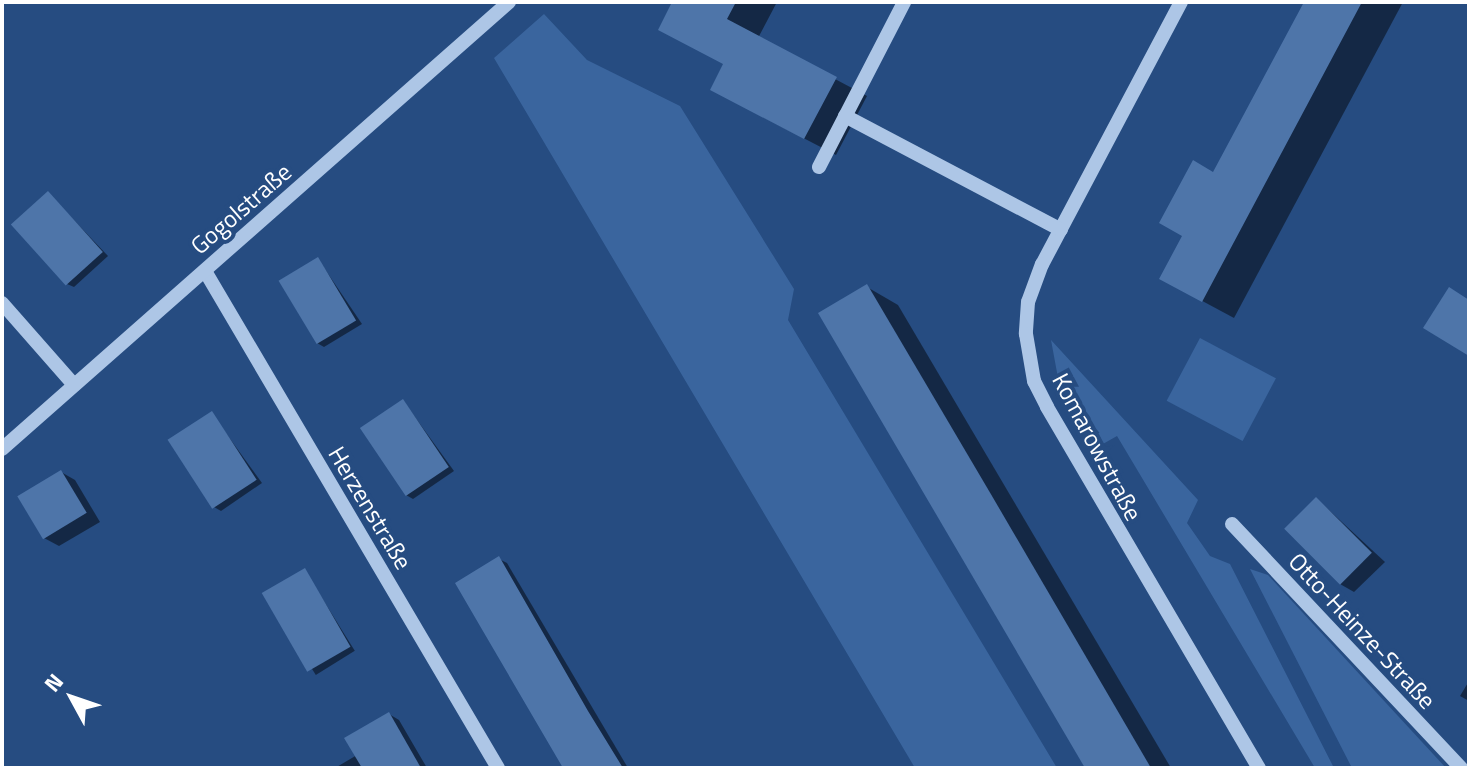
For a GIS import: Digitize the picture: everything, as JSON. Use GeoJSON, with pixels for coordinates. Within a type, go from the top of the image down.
{"type":"FeatureCollection","features":[{"type":"Feature","properties":{"kind":"street","name":"Gogolstraße"},"geometry":{"type":"LineString","coordinates":[[2,449],[509,2]]}},
{"type":"Feature","properties":{"kind":"street"},"geometry":{"type":"LineString","coordinates":[[819,167],[904,2]]}},
{"type":"Feature","properties":{"kind":"street","name":"Komarowstraße"},"geometry":{"type":"LineString","coordinates":[[1181,2],[1061,230],[1028,302],[1026,334],[1034,381],[1093,492],[1259,768]]}},
{"type":"Feature","properties":{"kind":"street"},"geometry":{"type":"LineString","coordinates":[[845,116],[1061,230]]}},
{"type":"Feature","properties":{"kind":"street","name":"Herzenstraße"},"geometry":{"type":"LineString","coordinates":[[205,271],[498,768]]}},
{"type":"Feature","properties":{"kind":"street"},"geometry":{"type":"LineString","coordinates":[[2,303],[74,385]]}},
{"type":"Feature","properties":{"kind":"street","name":"Otto-Heinze-Straße"},"geometry":{"type":"LineString","coordinates":[[1232,524],[1461,768]]}},
{"type":"Feature","properties":{"kind":"shaded area"},"geometry":{"type":"Polygon","coordinates":[[[544,14],[587,60],[680,106],[794,289],[788,320],[1057,768],[915,768],[494,58],[544,14]]]}},
{"type":"Feature","properties":{"kind":"shaded area"},"geometry":{"type":"Polygon","coordinates":[[[1200,338],[1276,378],[1243,441],[1167,401],[1200,338]]]}},
{"type":"Feature","properties":{"kind":"shaded area"},"geometry":{"type":"Polygon","coordinates":[[[1051,340],[1198,500],[1187,523],[1210,556],[1230,564],[1334,768],[1315,768],[1117,436],[1094,449],[1058,378],[1051,340]]]}},
{"type":"Feature","properties":{"kind":"shaded area"},"geometry":{"type":"Polygon","coordinates":[[[1250,569],[1268,575],[1446,768],[1352,768],[1250,569]]]}},
{"type":"Feature","properties":{"kind":"building"},"geometry":{"type":"Polygon","coordinates":[[[672,2],[736,2],[727,19],[837,77],[804,139],[710,90],[723,64],[658,30],[672,2]]]}},
{"type":"Feature","properties":{"kind":"building"},"geometry":{"type":"Polygon","coordinates":[[[1304,2],[1362,2],[1202,302],[1159,279],[1182,236],[1159,223],[1193,160],[1213,172],[1304,2]]]}},
{"type":"Feature","properties":{"kind":"building"},"geometry":{"type":"Polygon","coordinates":[[[48,191],[103,252],[66,285],[11,224],[48,191]]]}},
{"type":"Feature","properties":{"kind":"building"},"geometry":{"type":"Polygon","coordinates":[[[318,257],[356,320],[317,344],[279,281],[318,257]]]}},
{"type":"Feature","properties":{"kind":"building"},"geometry":{"type":"Polygon","coordinates":[[[867,284],[1151,768],[1085,768],[818,313],[867,284]]]}},
{"type":"Feature","properties":{"kind":"building"},"geometry":{"type":"Polygon","coordinates":[[[1449,287],[1469,300],[1469,356],[1423,328],[1449,287]]]}},
{"type":"Feature","properties":{"kind":"building"},"geometry":{"type":"Polygon","coordinates":[[[403,399],[449,467],[406,496],[360,428],[403,399]]]}},
{"type":"Feature","properties":{"kind":"building"},"geometry":{"type":"Polygon","coordinates":[[[212,411],[257,480],[212,509],[168,440],[212,411]]]}},
{"type":"Feature","properties":{"kind":"building"},"geometry":{"type":"Polygon","coordinates":[[[61,470],[87,513],[43,539],[17,496],[61,470]]]}},
{"type":"Feature","properties":{"kind":"building"},"geometry":{"type":"Polygon","coordinates":[[[1316,497],[1372,553],[1340,585],[1284,529],[1316,497]]]}},
{"type":"Feature","properties":{"kind":"building"},"geometry":{"type":"Polygon","coordinates":[[[499,556],[623,768],[563,768],[455,583],[499,556]]]}},
{"type":"Feature","properties":{"kind":"building"},"geometry":{"type":"Polygon","coordinates":[[[305,568],[350,647],[307,672],[262,593],[305,568]]]}},
{"type":"Feature","properties":{"kind":"building"},"geometry":{"type":"Polygon","coordinates":[[[389,712],[421,768],[362,768],[344,738],[389,712]]]}}]}
